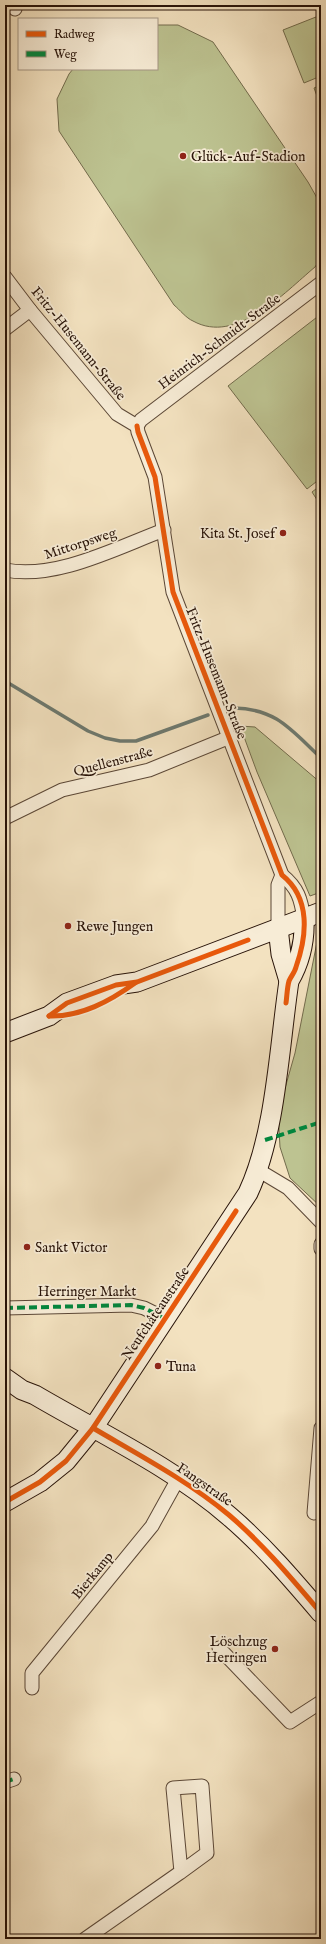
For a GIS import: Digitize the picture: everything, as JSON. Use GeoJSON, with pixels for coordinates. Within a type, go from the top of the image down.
{"type":"FeatureCollection","features":[{"type":"Feature","properties":{"kind":"main road"},"geometry":{"type":"LineString","coordinates":[[5,1033],[49,1016],[57,1008],[67,1003],[116,985],[137,982],[313,916]]}},
{"type":"Feature","properties":{"kind":"main road","name":"Neufchâteaustraße"},"geometry":{"type":"LineString","coordinates":[[5,1502],[40,1482],[63,1464],[93,1428],[240,1205],[258,1170],[274,1095],[289,981],[296,969],[313,916]]}},
{"type":"Feature","properties":{"kind":"main road","name":"Neufchâteaustraße"},"geometry":{"type":"LineString","coordinates":[[278,928],[281,954],[289,981]]}},
{"type":"Feature","properties":{"kind":"main road","name":"Fangstraße"},"geometry":{"type":"LineString","coordinates":[[5,1366],[35,1394],[178,1479],[229,1516],[260,1546],[321,1613]]}},
{"type":"Feature","properties":{"kind":"main road","name":"Fangstraße"},"geometry":{"type":"LineString","coordinates":[[5,1378],[22,1390],[35,1394]]}},
{"type":"Feature","properties":{"kind":"street","name":"Fritz-Husemann-Straße"},"geometry":{"type":"LineString","coordinates":[[5,277],[30,310],[117,414],[137,426],[155,477],[173,592],[282,875],[292,883],[313,916]]}},
{"type":"Feature","properties":{"kind":"street","name":"Heinrich-Schmidt-Straße"},"geometry":{"type":"LineString","coordinates":[[137,426],[141,420],[321,283]]}},
{"type":"Feature","properties":{"kind":"street"},"geometry":{"type":"LineString","coordinates":[[5,329],[30,310]]}},
{"type":"Feature","properties":{"kind":"street","name":"Mittorpsweg"},"geometry":{"type":"LineString","coordinates":[[5,570],[21,573],[45,571],[71,566],[164,530]]}},
{"type":"Feature","properties":{"kind":"street","name":"Quellenstraße"},"geometry":{"type":"LineString","coordinates":[[5,818],[62,790],[149,770],[230,737]]}},
{"type":"Feature","properties":{"kind":"street"},"geometry":{"type":"LineString","coordinates":[[278,928],[278,885],[282,875]]}},
{"type":"Feature","properties":{"kind":"street"},"geometry":{"type":"LineString","coordinates":[[258,1170],[288,1188],[321,1222]]}},
{"type":"Feature","properties":{"kind":"street"},"geometry":{"type":"LineString","coordinates":[[321,1244],[321,1249]]}},
{"type":"Feature","properties":{"kind":"street","name":"Herringer Markt"},"geometry":{"type":"LineString","coordinates":[[5,1308],[131,1304],[144,1308],[166,1319]]}},
{"type":"Feature","properties":{"kind":"street"},"geometry":{"type":"LineString","coordinates":[[314,1513],[321,1428]]}},
{"type":"Feature","properties":{"kind":"street","name":"Bierkamp"},"geometry":{"type":"LineString","coordinates":[[32,1688],[32,1673],[152,1526],[178,1479]]}},
{"type":"Feature","properties":{"kind":"street"},"geometry":{"type":"LineString","coordinates":[[219,1648],[290,1722],[321,1702]]}},
{"type":"Feature","properties":{"kind":"street"},"geometry":{"type":"LineString","coordinates":[[85,1939],[207,1853],[202,1786],[173,1788],[180,1872]]}},
{"type":"Feature","properties":{"kind":"green space"},"geometry":{"type":"Polygon","coordinates":[[[321,15],[321,76],[304,83],[283,30],[321,15]]]}},
{"type":"Feature","properties":{"kind":"green space","name":"Glück-Auf-Stadion"},"geometry":{"type":"Polygon","coordinates":[[[158,25],[178,25],[213,42],[308,182],[321,205],[321,258],[315,267],[274,302],[258,313],[242,321],[226,326],[209,327],[190,320],[174,305],[59,131],[57,99],[72,70],[158,70],[158,25]]]}},
{"type":"Feature","properties":{"kind":"green space"},"geometry":{"type":"Polygon","coordinates":[[[321,85],[321,107],[314,88],[321,85]]]}},
{"type":"Feature","properties":{"kind":"green space"},"geometry":{"type":"Polygon","coordinates":[[[321,314],[321,478],[307,489],[228,386],[321,314]]]}},
{"type":"Feature","properties":{"kind":"green space"},"geometry":{"type":"Polygon","coordinates":[[[321,485],[321,506],[312,492],[321,485]]]}},
{"type":"Feature","properties":{"kind":"green space"},"geometry":{"type":"Polygon","coordinates":[[[240,726],[255,727],[321,783],[321,892],[310,896],[257,772],[240,726]]]}},
{"type":"Feature","properties":{"kind":"green space"},"geometry":{"type":"Polygon","coordinates":[[[321,931],[321,1207],[290,1178],[280,1147],[278,1113],[295,1053],[319,932],[321,931]]]}},
{"type":"Feature","properties":{"kind":"waterway"},"geometry":{"type":"LineString","coordinates":[[5,681],[88,731],[105,738],[120,741],[136,741],[208,715]]}},
{"type":"Feature","properties":{"kind":"waterway"},"geometry":{"type":"LineString","coordinates":[[234,708],[249,709],[262,712],[273,717],[292,730],[321,758]]}},
{"type":"Feature","properties":{"kind":"marked path"},"geometry":{"type":"LineString","coordinates":[[265,1140],[321,1122]]}},
{"type":"Feature","properties":{"kind":"marked path"},"geometry":{"type":"LineString","coordinates":[[5,1308],[131,1305],[144,1308],[166,1319]]}},
{"type":"Feature","properties":{"kind":"marked path"},"geometry":{"type":"LineString","coordinates":[[5,1782],[14,1779]]}},
{"type":"Feature","properties":{"kind":"cycle path"},"geometry":{"type":"LineString","coordinates":[[137,426],[155,477],[173,592],[282,875],[291,884],[298,895],[302,906],[304,918],[303,943],[295,969],[289,981],[286,1003]]}},
{"type":"Feature","properties":{"kind":"cycle path"},"geometry":{"type":"LineString","coordinates":[[49,1016],[67,1003],[116,985],[137,982],[248,940]]}},
{"type":"Feature","properties":{"kind":"cycle path"},"geometry":{"type":"LineString","coordinates":[[49,1016],[72,1014],[95,1007],[116,996],[135,983]]}},
{"type":"Feature","properties":{"kind":"cycle path"},"geometry":{"type":"LineString","coordinates":[[5,1502],[40,1482],[66,1461],[93,1428],[236,1211]]}},
{"type":"Feature","properties":{"kind":"cycle path"},"geometry":{"type":"LineString","coordinates":[[93,1428],[180,1480],[229,1515],[265,1550],[321,1613]]}},
{"type":"Feature","properties":{"kind":"place","name":"Glück-Auf-Stadion"},"geometry":{"type":"Point","coordinates":[183,156]}},
{"type":"Feature","properties":{"kind":"place","name":"Kita St. Josef"},"geometry":{"type":"Point","coordinates":[283,533]}},
{"type":"Feature","properties":{"kind":"place","name":"Rewe Jungen"},"geometry":{"type":"Point","coordinates":[68,926]}},
{"type":"Feature","properties":{"kind":"place","name":"Sankt Victor"},"geometry":{"type":"Point","coordinates":[27,1247]}},
{"type":"Feature","properties":{"kind":"place","name":"Tuna"},"geometry":{"type":"Point","coordinates":[158,1366]}},
{"type":"Feature","properties":{"kind":"place","name":"Löschzug Herringen"},"geometry":{"type":"Point","coordinates":[275,1649]}}]}
